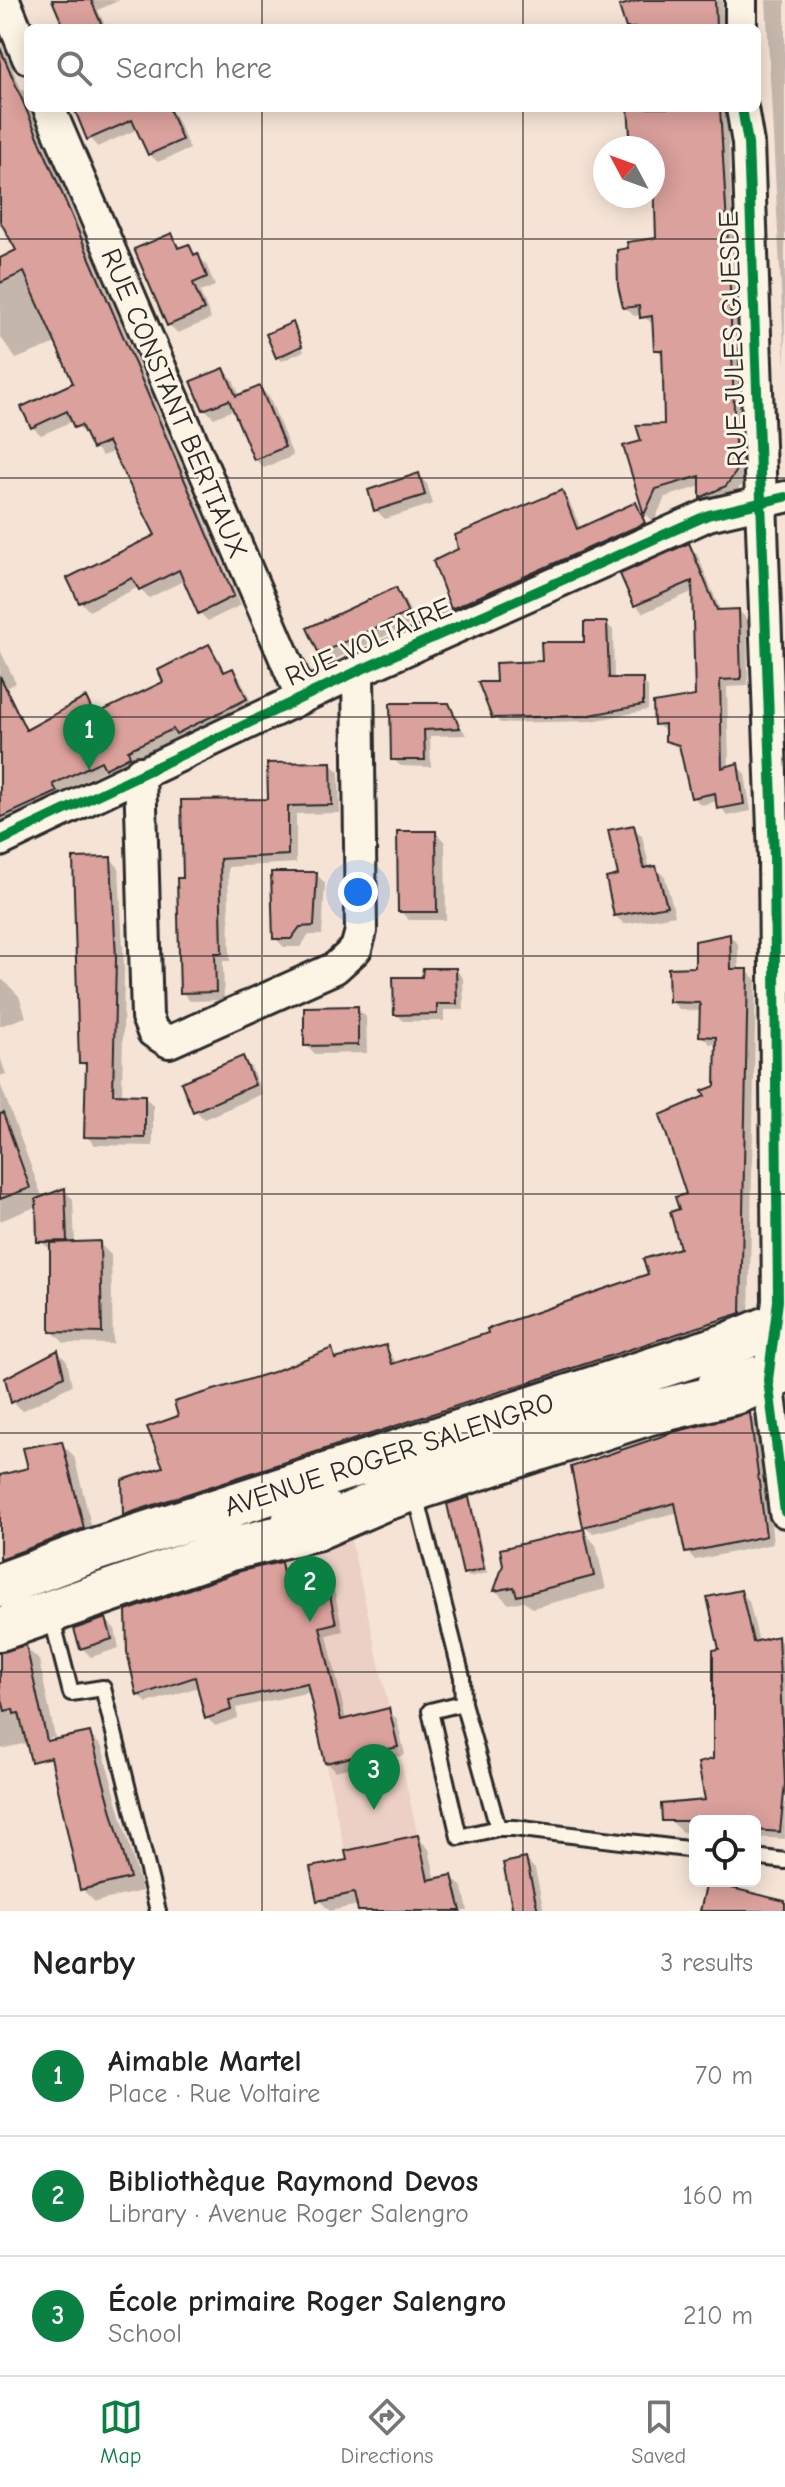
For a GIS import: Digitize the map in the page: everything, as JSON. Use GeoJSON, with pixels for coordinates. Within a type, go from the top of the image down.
{"type":"FeatureCollection","features":[{"type":"Feature","properties":{"kind":"main road","name":"AVENUE ROGER SALENGRO"},"geometry":{"type":"LineString","coordinates":[[20,1601],[85,1553],[727,1345],[779,1349]]}},
{"type":"Feature","properties":{"kind":"main road","name":"AVENUE ROGER SALENGRO"},"geometry":{"type":"LineString","coordinates":[[20,1601],[330,1524],[415,1489],[650,1413],[729,1395],[779,1349]]}},
{"type":"Feature","properties":{"kind":"street"},"geometry":{"type":"LineString","coordinates":[[4,0],[24,48]]}},
{"type":"Feature","properties":{"kind":"street"},"geometry":{"type":"LineString","coordinates":[[741,0],[741,24]]}},
{"type":"Feature","properties":{"kind":"street","name":"RUE CONSTANT BERTIAUX"},"geometry":{"type":"LineString","coordinates":[[51,112],[302,698]]}},
{"type":"Feature","properties":{"kind":"street","name":"RUE JULES GUESDE"},"geometry":{"type":"LineString","coordinates":[[743,112],[748,143],[774,499],[780,857],[779,1349],[785,1512]]}},
{"type":"Feature","properties":{"kind":"street","name":"RUE VOLTAIRE"},"geometry":{"type":"LineString","coordinates":[[0,841],[358,671],[708,515],[774,499]]}},
{"type":"Feature","properties":{"kind":"street"},"geometry":{"type":"LineString","coordinates":[[140,772],[147,1017],[153,1032],[169,1042],[335,968],[350,956],[359,942],[358,671]]}},
{"type":"Feature","properties":{"kind":"lane"},"geometry":{"type":"LineString","coordinates":[[269,1521],[682,1388],[779,1349]]}},
{"type":"Feature","properties":{"kind":"lane"},"geometry":{"type":"LineString","coordinates":[[415,1489],[462,1677],[463,1703],[498,1828]]}},
{"type":"Feature","properties":{"kind":"lane"},"geometry":{"type":"LineString","coordinates":[[185,1548],[241,1530]]}},
{"type":"Feature","properties":{"kind":"lane"},"geometry":{"type":"LineString","coordinates":[[0,1614],[20,1601],[71,1693],[103,1688],[158,1911]]}},
{"type":"Feature","properties":{"kind":"lane"},"geometry":{"type":"LineString","coordinates":[[463,1703],[430,1711],[459,1837],[498,1828],[689,1849]]}},
{"type":"Feature","properties":{"kind":"lane"},"geometry":{"type":"LineString","coordinates":[[761,1858],[785,1861]]}},
{"type":"Feature","properties":{"kind":"shaded area"},"geometry":{"type":"Polygon","coordinates":[[[350,1535],[435,1911],[358,1911],[280,1557],[350,1535]]]}},
{"type":"Feature","properties":{"kind":"building"},"geometry":{"type":"Polygon","coordinates":[[[52,0],[91,0],[101,24],[62,24],[52,0]]]}},
{"type":"Feature","properties":{"kind":"building"},"geometry":{"type":"Polygon","coordinates":[[[640,0],[715,0],[716,24],[625,24],[619,6],[640,0]]]}},
{"type":"Feature","properties":{"kind":"building"},"geometry":{"type":"Polygon","coordinates":[[[0,48],[24,104],[24,112],[27,112],[234,596],[198,614],[179,570],[139,590],[132,578],[79,603],[67,578],[155,535],[108,442],[92,449],[81,425],[74,428],[67,411],[31,428],[21,407],[73,383],[24,272],[0,283],[0,258],[16,250],[0,221],[0,48]]]}},
{"type":"Feature","properties":{"kind":"building"},"geometry":{"type":"Polygon","coordinates":[[[76,112],[171,112],[182,140],[148,155],[132,120],[87,140],[76,112]]]}},
{"type":"Feature","properties":{"kind":"building"},"geometry":{"type":"Polygon","coordinates":[[[628,112],[720,112],[736,472],[726,486],[700,498],[700,476],[656,489],[644,515],[623,446],[641,441],[636,425],[664,424],[662,350],[654,350],[652,316],[640,318],[639,306],[623,308],[618,286],[617,250],[628,248],[627,242],[656,238],[655,208],[665,208],[665,136],[630,136],[628,112]]]}},
{"type":"Feature","properties":{"kind":"building"},"geometry":{"type":"Polygon","coordinates":[[[172,233],[178,248],[189,244],[194,255],[198,253],[207,277],[193,283],[204,310],[167,326],[134,249],[172,233]]]}},
{"type":"Feature","properties":{"kind":"building"},"geometry":{"type":"Polygon","coordinates":[[[293,322],[302,346],[276,358],[266,334],[293,322]]]}},
{"type":"Feature","properties":{"kind":"building"},"geometry":{"type":"Polygon","coordinates":[[[224,368],[236,396],[260,386],[285,447],[254,460],[229,400],[203,410],[191,381],[224,368]]]}},
{"type":"Feature","properties":{"kind":"building"},"geometry":{"type":"Polygon","coordinates":[[[419,473],[425,495],[374,511],[368,490],[419,473]]]}},
{"type":"Feature","properties":{"kind":"building"},"geometry":{"type":"Polygon","coordinates":[[[562,490],[577,529],[636,502],[645,523],[451,609],[433,561],[458,549],[455,535],[562,490]]]}},
{"type":"Feature","properties":{"kind":"building"},"geometry":{"type":"Polygon","coordinates":[[[689,543],[717,610],[739,609],[741,679],[720,680],[722,768],[738,763],[744,804],[717,809],[715,793],[691,798],[679,745],[665,741],[665,724],[654,725],[653,703],[695,696],[692,581],[634,606],[620,574],[689,543]]]}},
{"type":"Feature","properties":{"kind":"building"},"geometry":{"type":"Polygon","coordinates":[[[396,587],[408,613],[319,654],[307,628],[396,587]]]}},
{"type":"Feature","properties":{"kind":"building"},"geometry":{"type":"Polygon","coordinates":[[[584,622],[607,622],[609,678],[643,678],[643,705],[585,716],[492,718],[478,682],[496,682],[495,663],[542,661],[541,642],[584,642],[584,622]]]}},
{"type":"Feature","properties":{"kind":"building"},"geometry":{"type":"Polygon","coordinates":[[[209,644],[224,672],[233,668],[247,699],[176,734],[173,729],[128,750],[130,756],[105,769],[101,761],[53,784],[57,792],[0,818],[0,676],[26,730],[86,697],[94,715],[163,682],[158,670],[209,644]]]}},
{"type":"Feature","properties":{"kind":"building"},"geometry":{"type":"Polygon","coordinates":[[[390,703],[449,703],[460,728],[424,730],[425,760],[391,760],[390,703]]]}},
{"type":"Feature","properties":{"kind":"building"},"geometry":{"type":"Polygon","coordinates":[[[331,762],[332,805],[288,806],[288,855],[220,859],[222,953],[215,953],[216,992],[180,993],[177,878],[183,878],[181,800],[268,799],[267,763],[331,762]]]}},
{"type":"Feature","properties":{"kind":"building"},"geometry":{"type":"Polygon","coordinates":[[[634,825],[644,868],[656,866],[667,906],[614,916],[606,878],[618,875],[608,830],[634,825]]]}},
{"type":"Feature","properties":{"kind":"building"},"geometry":{"type":"Polygon","coordinates":[[[397,831],[436,831],[437,912],[398,912],[397,831]]]}},
{"type":"Feature","properties":{"kind":"building"},"geometry":{"type":"Polygon","coordinates":[[[111,857],[116,959],[113,1094],[145,1095],[145,1138],[84,1137],[86,1063],[79,1063],[73,858],[111,857]]]}},
{"type":"Feature","properties":{"kind":"building"},"geometry":{"type":"Polygon","coordinates":[[[271,872],[317,872],[314,926],[300,927],[291,939],[273,939],[271,872]]]}},
{"type":"Feature","properties":{"kind":"building"},"geometry":{"type":"Polygon","coordinates":[[[730,934],[731,969],[748,969],[741,1313],[123,1515],[122,1480],[163,1467],[147,1427],[178,1416],[174,1402],[273,1372],[332,1348],[335,1359],[386,1345],[392,1364],[488,1333],[487,1329],[648,1274],[643,1259],[680,1248],[670,1212],[679,1209],[675,1197],[686,1194],[660,1115],[705,1096],[702,1091],[715,1086],[716,1037],[699,1036],[700,1003],[669,1002],[668,968],[695,967],[695,941],[730,934]]]}},
{"type":"Feature","properties":{"kind":"building"},"geometry":{"type":"Polygon","coordinates":[[[423,968],[456,968],[457,1004],[437,1004],[437,1014],[394,1015],[393,977],[422,977],[423,968]]]}},
{"type":"Feature","properties":{"kind":"building"},"geometry":{"type":"Polygon","coordinates":[[[358,1006],[358,1045],[304,1046],[304,1007],[358,1006]]]}},
{"type":"Feature","properties":{"kind":"building"},"geometry":{"type":"Polygon","coordinates":[[[243,1056],[255,1085],[193,1112],[181,1082],[243,1056]]]}},
{"type":"Feature","properties":{"kind":"building"},"geometry":{"type":"Polygon","coordinates":[[[3,1113],[30,1188],[0,1199],[0,1114],[3,1113]]]}},
{"type":"Feature","properties":{"kind":"building"},"geometry":{"type":"Polygon","coordinates":[[[65,1188],[67,1241],[37,1242],[36,1199],[65,1188]]]}},
{"type":"Feature","properties":{"kind":"building"},"geometry":{"type":"Polygon","coordinates":[[[100,1241],[102,1333],[50,1332],[50,1243],[100,1241]]]}},
{"type":"Feature","properties":{"kind":"building"},"geometry":{"type":"Polygon","coordinates":[[[58,1350],[64,1376],[11,1403],[5,1378],[58,1350]]]}},
{"type":"Feature","properties":{"kind":"building"},"geometry":{"type":"Polygon","coordinates":[[[750,1413],[766,1536],[685,1553],[675,1503],[583,1527],[571,1467],[674,1432],[750,1413]]]}},
{"type":"Feature","properties":{"kind":"building"},"geometry":{"type":"Polygon","coordinates":[[[62,1441],[84,1528],[0,1559],[0,1475],[28,1468],[23,1448],[62,1441]]]}},
{"type":"Feature","properties":{"kind":"building"},"geometry":{"type":"Polygon","coordinates":[[[469,1497],[484,1569],[463,1574],[447,1504],[469,1497]]]}},
{"type":"Feature","properties":{"kind":"building"},"geometry":{"type":"Polygon","coordinates":[[[584,1529],[594,1576],[517,1596],[514,1587],[494,1591],[503,1565],[500,1549],[584,1529]]]}},
{"type":"Feature","properties":{"kind":"building"},"geometry":{"type":"Polygon","coordinates":[[[281,1562],[285,1584],[325,1574],[336,1623],[320,1627],[341,1720],[389,1708],[398,1747],[325,1763],[307,1683],[229,1700],[231,1710],[205,1719],[195,1677],[137,1696],[127,1652],[126,1611],[241,1571],[281,1562]]]}},
{"type":"Feature","properties":{"kind":"building"},"geometry":{"type":"Polygon","coordinates":[[[741,1590],[753,1642],[778,1636],[785,1783],[780,1832],[761,1830],[761,1815],[689,1815],[689,1821],[662,1821],[661,1804],[705,1800],[698,1763],[713,1759],[713,1650],[719,1649],[707,1597],[741,1590]]]}},
{"type":"Feature","properties":{"kind":"building"},"geometry":{"type":"Polygon","coordinates":[[[106,1618],[112,1639],[80,1649],[74,1629],[106,1618]]]}},
{"type":"Feature","properties":{"kind":"building"},"geometry":{"type":"Polygon","coordinates":[[[26,1645],[47,1741],[90,1732],[130,1878],[80,1890],[51,1757],[31,1762],[19,1713],[14,1714],[13,1709],[5,1711],[0,1692],[0,1652],[26,1645]]]}},
{"type":"Feature","properties":{"kind":"building"},"geometry":{"type":"Polygon","coordinates":[[[418,1835],[428,1880],[452,1875],[461,1911],[358,1911],[354,1893],[317,1901],[310,1867],[347,1860],[345,1851],[418,1835]]]}},
{"type":"Feature","properties":{"kind":"building"},"geometry":{"type":"Polygon","coordinates":[[[526,1858],[538,1911],[513,1911],[503,1863],[526,1858]]]}},
{"type":"Feature","properties":{"kind":"building"},"geometry":{"type":"Polygon","coordinates":[[[706,1887],[728,1887],[785,1901],[785,1911],[700,1911],[706,1887]]]}},
{"type":"Feature","properties":{"kind":"cycle path"},"geometry":{"type":"LineString","coordinates":[[743,112],[748,143],[774,857],[778,1301],[768,1380],[785,1512]]}},
{"type":"Feature","properties":{"kind":"cycle path"},"geometry":{"type":"LineString","coordinates":[[0,841],[358,671],[708,515],[785,497]]}},
{"type":"Feature","properties":{"kind":"place","name":"Aimable Martel"},"geometry":{"type":"Point","coordinates":[89,770]}},
{"type":"Feature","properties":{"kind":"place","name":"Bibliothèque Raymond Devos"},"geometry":{"type":"Point","coordinates":[310,1622]}},
{"type":"Feature","properties":{"kind":"place","name":"École primaire Roger Salengro"},"geometry":{"type":"Point","coordinates":[374,1810]}}]}
